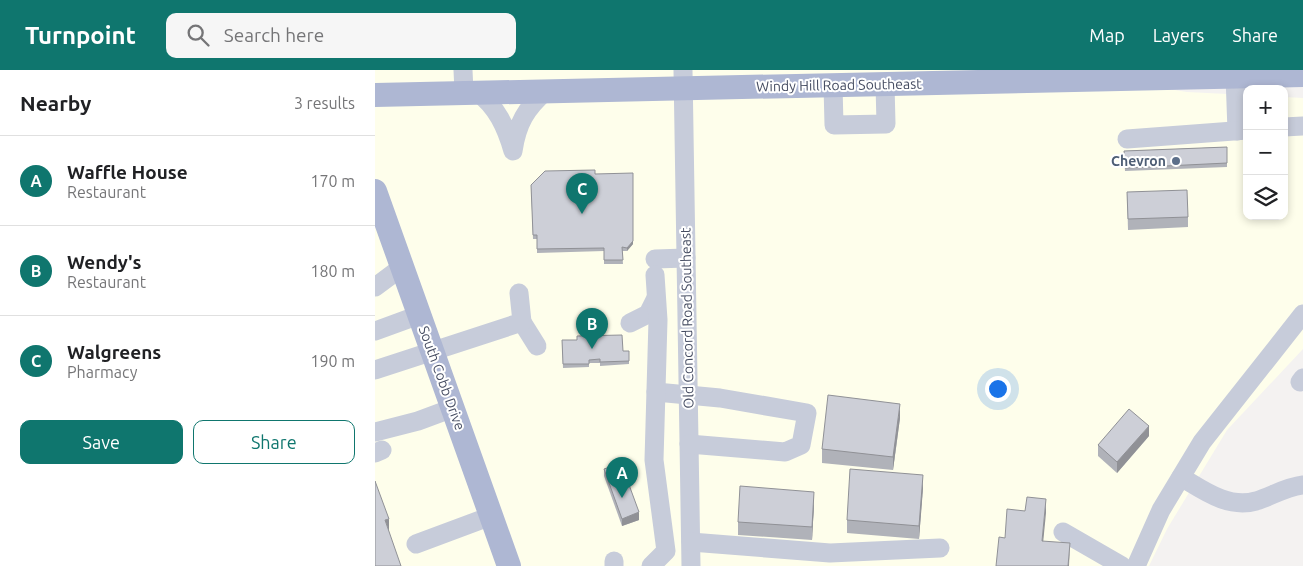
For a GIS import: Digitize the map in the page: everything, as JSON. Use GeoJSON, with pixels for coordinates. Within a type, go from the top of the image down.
{"type":"FeatureCollection","features":[{"type":"Feature","properties":{"kind":"main road","name":"Windy Hill Road Southeast"},"geometry":{"type":"LineString","coordinates":[[375,95],[468,85],[546,91],[683,79],[833,85],[885,84],[1003,75],[1303,75]]}},
{"type":"Feature","properties":{"kind":"main road","name":"South Cobb Drive"},"geometry":{"type":"LineString","coordinates":[[377,203],[402,267],[509,566]]}},
{"type":"Feature","properties":{"kind":"street"},"geometry":{"type":"LineString","coordinates":[[1127,139],[1242,131],[1235,76]]}},
{"type":"Feature","properties":{"kind":"street","name":"Old Concord Road Southeast"},"geometry":{"type":"LineString","coordinates":[[683,79],[691,566]]}},
{"type":"Feature","properties":{"kind":"street"},"geometry":{"type":"LineString","coordinates":[[833,85],[834,125],[886,124],[885,84]]}},
{"type":"Feature","properties":{"kind":"street"},"geometry":{"type":"LineString","coordinates":[[468,85],[491,105],[502,121],[513,150],[520,121],[531,104],[546,91]]}},
{"type":"Feature","properties":{"kind":"street"},"geometry":{"type":"LineString","coordinates":[[1288,127],[1303,126]]}},
{"type":"Feature","properties":{"kind":"street"},"geometry":{"type":"LineString","coordinates":[[651,566],[666,550],[654,460],[658,320],[655,267],[686,258]]}},
{"type":"Feature","properties":{"kind":"street"},"geometry":{"type":"LineString","coordinates":[[375,287],[402,267]]}},
{"type":"Feature","properties":{"kind":"street"},"geometry":{"type":"LineString","coordinates":[[519,293],[522,322],[537,346]]}},
{"type":"Feature","properties":{"kind":"street"},"geometry":{"type":"LineString","coordinates":[[630,324],[648,314],[656,298]]}},
{"type":"Feature","properties":{"kind":"street"},"geometry":{"type":"LineString","coordinates":[[1136,566],[1161,510],[1202,442],[1303,314]]}},
{"type":"Feature","properties":{"kind":"street"},"geometry":{"type":"LineString","coordinates":[[375,332],[419,315]]}},
{"type":"Feature","properties":{"kind":"street"},"geometry":{"type":"LineString","coordinates":[[375,370],[522,322]]}},
{"type":"Feature","properties":{"kind":"street"},"geometry":{"type":"LineString","coordinates":[[656,392],[688,393],[807,413],[801,444],[785,452],[689,444]]}},
{"type":"Feature","properties":{"kind":"street"},"geometry":{"type":"LineString","coordinates":[[375,432],[418,421],[453,408]]}},
{"type":"Feature","properties":{"kind":"street"},"geometry":{"type":"LineString","coordinates":[[1181,477],[1215,497],[1241,503],[1254,502],[1278,491],[1303,485]]}},
{"type":"Feature","properties":{"kind":"street"},"geometry":{"type":"LineString","coordinates":[[415,544],[491,516]]}},
{"type":"Feature","properties":{"kind":"street"},"geometry":{"type":"LineString","coordinates":[[1063,532],[1122,566]]}},
{"type":"Feature","properties":{"kind":"street"},"geometry":{"type":"LineString","coordinates":[[691,542],[830,553],[940,548]]}},
{"type":"Feature","properties":{"kind":"shaded area"},"geometry":{"type":"Polygon","coordinates":[[[375,70],[1053,70],[1187,92],[1243,95],[1243,220],[1288,220],[1288,97],[1303,98],[1303,349],[1227,430],[1167,529],[1149,566],[375,566],[375,70]]]}},
{"type":"Feature","properties":{"kind":"building","name":"Chevron"},"geometry":{"type":"Polygon","coordinates":[[[1227,147],[1227,163],[1125,168],[1124,151],[1227,147]]]}},
{"type":"Feature","properties":{"kind":"building"},"geometry":{"type":"Polygon","coordinates":[[[595,170],[595,174],[633,173],[633,241],[627,248],[622,247],[623,260],[604,260],[604,248],[537,249],[537,235],[533,235],[531,185],[545,171],[595,170]]]}},
{"type":"Feature","properties":{"kind":"building"},"geometry":{"type":"Polygon","coordinates":[[[1187,190],[1188,217],[1128,219],[1127,192],[1187,190]]]}},
{"type":"Feature","properties":{"kind":"building"},"geometry":{"type":"Polygon","coordinates":[[[622,335],[623,351],[629,351],[629,361],[600,362],[600,359],[589,360],[589,364],[563,364],[562,340],[577,340],[577,336],[622,335]]]}},
{"type":"Feature","properties":{"kind":"building"},"geometry":{"type":"Polygon","coordinates":[[[828,395],[900,404],[893,457],[822,449],[828,395]]]}},
{"type":"Feature","properties":{"kind":"building"},"geometry":{"type":"Polygon","coordinates":[[[1129,409],[1149,426],[1117,462],[1098,445],[1129,409]]]}},
{"type":"Feature","properties":{"kind":"building"},"geometry":{"type":"Polygon","coordinates":[[[621,463],[639,512],[622,519],[604,469],[621,463]]]}},
{"type":"Feature","properties":{"kind":"building"},"geometry":{"type":"Polygon","coordinates":[[[850,469],[923,475],[919,526],[847,520],[850,469]]]}},
{"type":"Feature","properties":{"kind":"building"},"geometry":{"type":"Polygon","coordinates":[[[375,481],[389,519],[385,520],[401,566],[375,566],[375,481]]]}},
{"type":"Feature","properties":{"kind":"building"},"geometry":{"type":"Polygon","coordinates":[[[740,486],[814,492],[812,527],[738,522],[740,486]]]}},
{"type":"Feature","properties":{"kind":"building"},"geometry":{"type":"Polygon","coordinates":[[[1027,497],[1046,499],[1042,541],[1070,543],[1068,566],[996,566],[999,537],[1005,538],[1007,509],[1025,511],[1027,497]]]}},
{"type":"Feature","properties":{"kind":"place","name":"Chevron"},"geometry":{"type":"Point","coordinates":[1176,161]}},
{"type":"Feature","properties":{"kind":"place","name":"Walgreens"},"geometry":{"type":"Point","coordinates":[582,214]}},
{"type":"Feature","properties":{"kind":"place","name":"Wendy's"},"geometry":{"type":"Point","coordinates":[592,349]}},
{"type":"Feature","properties":{"kind":"place","name":"Waffle House"},"geometry":{"type":"Point","coordinates":[622,498]}}]}
